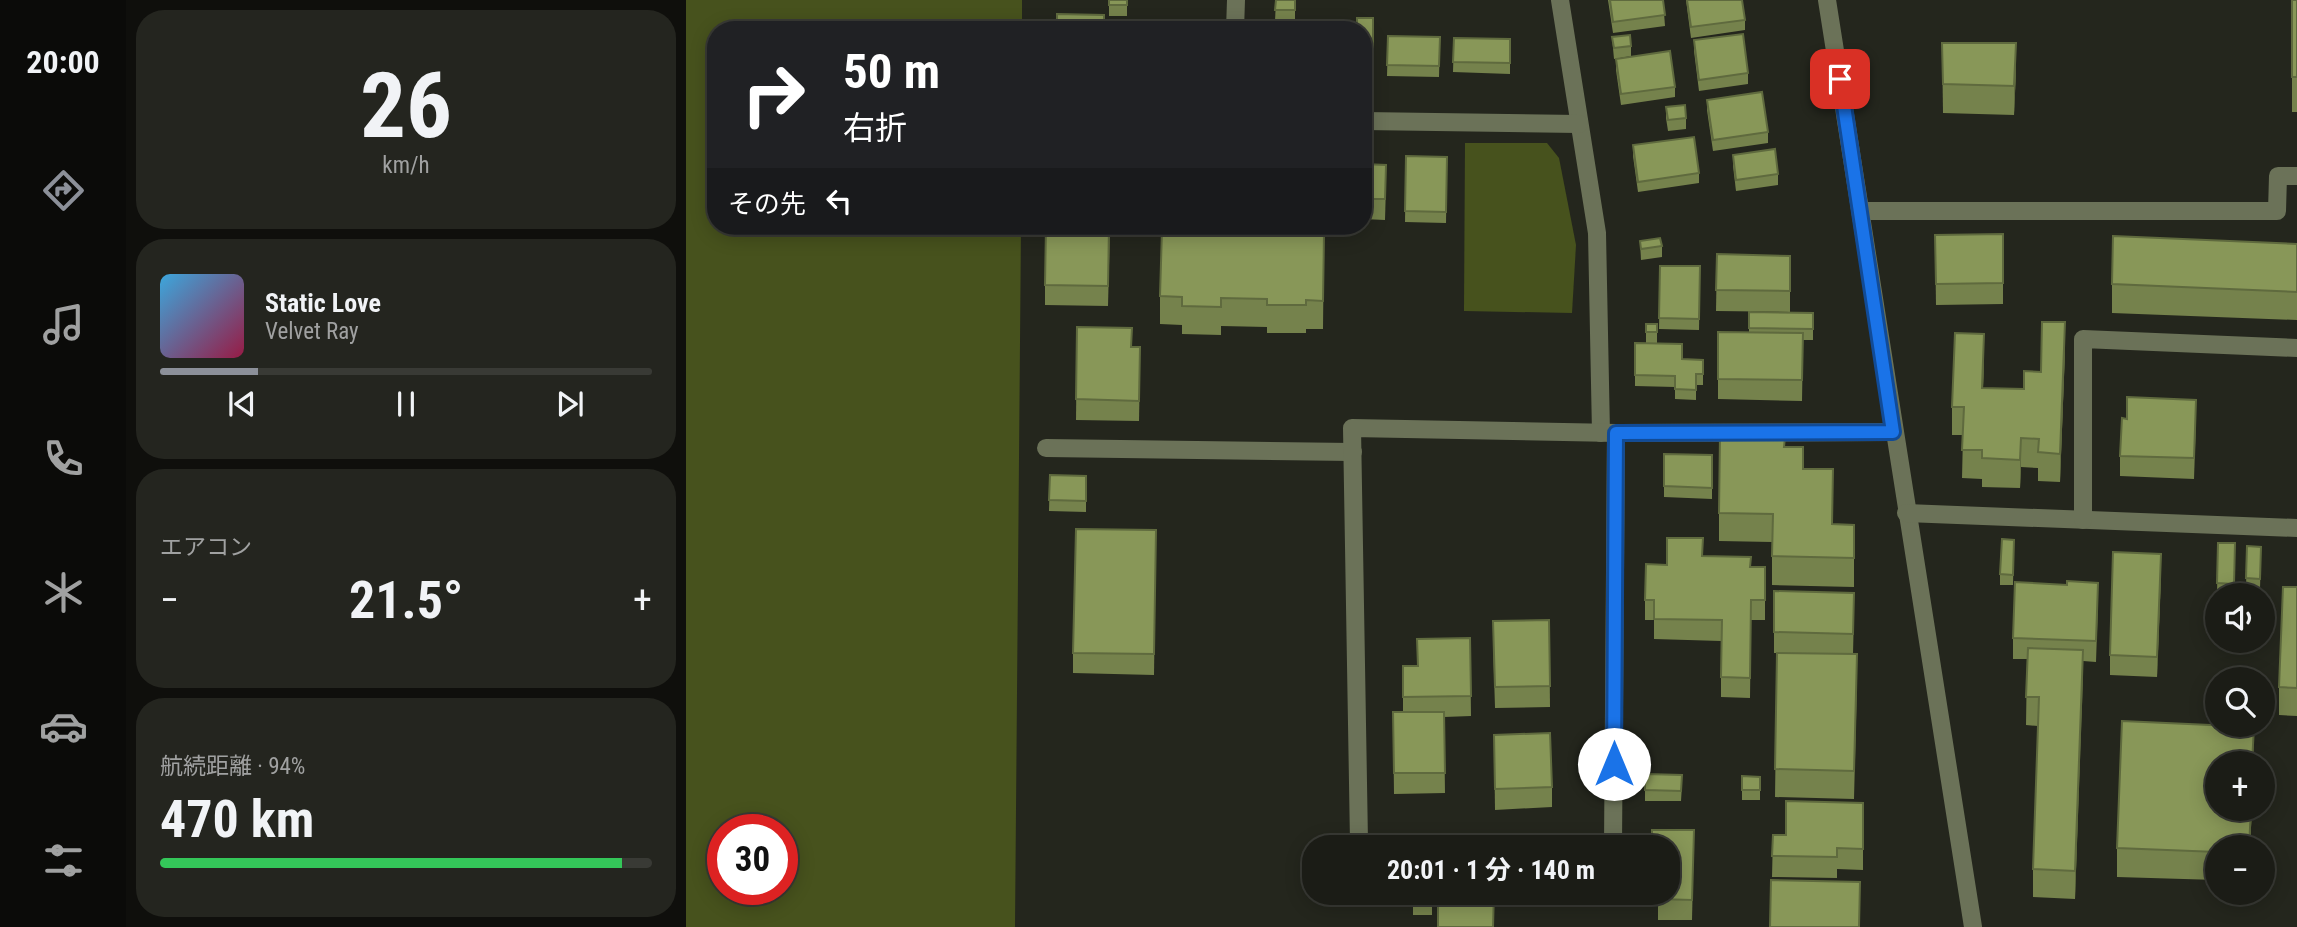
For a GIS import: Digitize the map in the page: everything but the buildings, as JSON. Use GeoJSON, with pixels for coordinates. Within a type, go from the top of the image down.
{"type":"FeatureCollection","features":[{"type":"Feature","properties":{"kind":"street"},"geometry":{"type":"LineString","coordinates":[[1235,21],[1236,0]]}},
{"type":"Feature","properties":{"kind":"street"},"geometry":{"type":"LineString","coordinates":[[1560,0],[1597,233],[1608,433],[1613,835]]}},
{"type":"Feature","properties":{"kind":"street"},"geometry":{"type":"LineString","coordinates":[[1827,0],[1973,927]]}},
{"type":"Feature","properties":{"kind":"street"},"geometry":{"type":"LineString","coordinates":[[1372,121],[1579,124]]}},
{"type":"Feature","properties":{"kind":"street"},"geometry":{"type":"LineString","coordinates":[[1861,211],[2277,211],[2278,176],[2297,176]]}},
{"type":"Feature","properties":{"kind":"street"},"geometry":{"type":"LineString","coordinates":[[2083,520],[2083,339],[2297,348]]}},
{"type":"Feature","properties":{"kind":"street"},"geometry":{"type":"LineString","coordinates":[[1359,835],[1352,428],[1608,433],[1893,432]]}},
{"type":"Feature","properties":{"kind":"street"},"geometry":{"type":"LineString","coordinates":[[1046,448],[1353,452]]}},
{"type":"Feature","properties":{"kind":"street"},"geometry":{"type":"LineString","coordinates":[[1906,513],[2297,528]]}},
{"type":"Feature","properties":{"kind":"green space"},"geometry":{"type":"Polygon","coordinates":[[[686,0],[1022,0],[1022,21],[707,21],[707,235],[1021,235],[1015,927],[686,927],[686,0]]]}},
{"type":"Feature","properties":{"kind":"green space"},"geometry":{"type":"Polygon","coordinates":[[[1465,143],[1547,143],[1559,158],[1576,245],[1572,313],[1464,311],[1465,143]]]}},
{"type":"Feature","properties":{"kind":"route"},"geometry":{"type":"LineString","coordinates":[[1614,764],[1616,433],[1893,432],[1840,79]]}}]}
